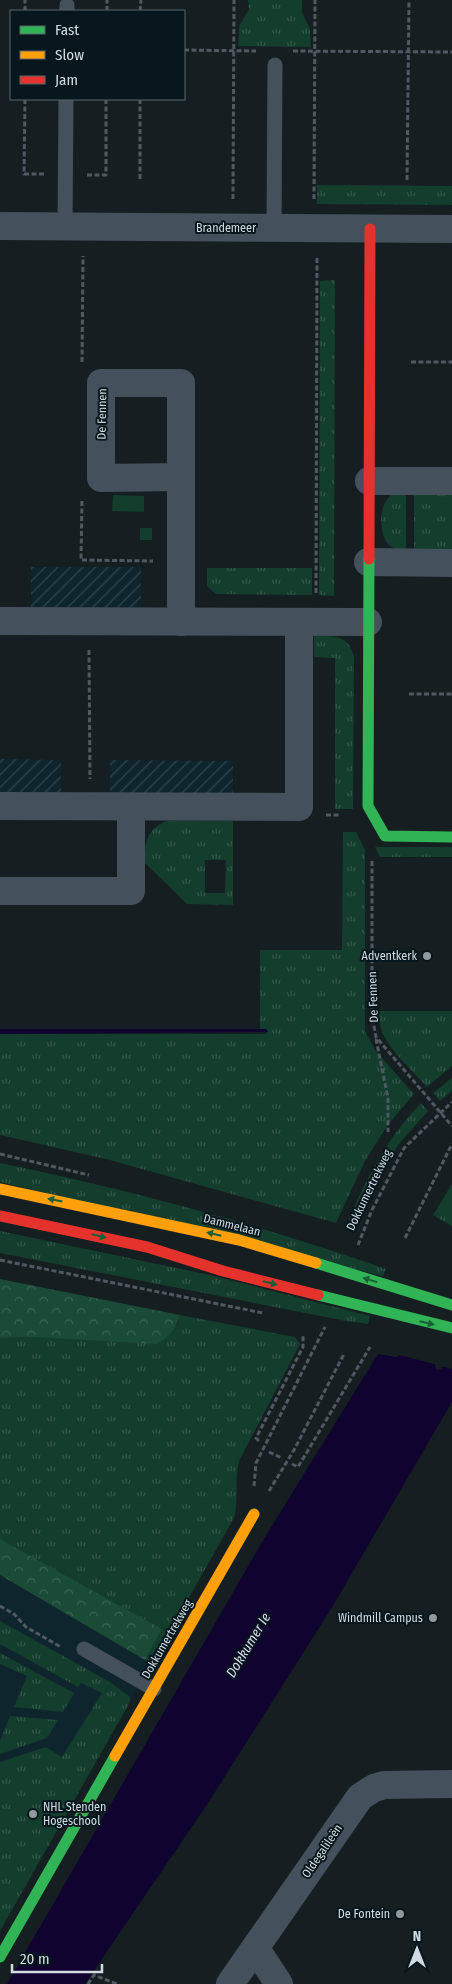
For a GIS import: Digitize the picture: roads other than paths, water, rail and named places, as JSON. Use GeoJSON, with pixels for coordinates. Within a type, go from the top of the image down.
{"type":"FeatureCollection","features":[{"type":"Feature","properties":{"kind":"street","name":"Brandemeer"},"geometry":{"type":"LineString","coordinates":[[0,226],[452,229]]}},
{"type":"Feature","properties":{"kind":"street"},"geometry":{"type":"LineString","coordinates":[[370,229],[368,806],[385,836],[452,837]]}},
{"type":"Feature","properties":{"kind":"street","name":"De Fennen"},"geometry":{"type":"LineString","coordinates":[[181,477],[101,478],[101,383],[181,383],[181,477],[181,622]]}},
{"type":"Feature","properties":{"kind":"street"},"geometry":{"type":"LineString","coordinates":[[369,481],[452,481]]}},
{"type":"Feature","properties":{"kind":"street"},"geometry":{"type":"LineString","coordinates":[[368,562],[452,562]]}},
{"type":"Feature","properties":{"kind":"street"},"geometry":{"type":"LineString","coordinates":[[0,621],[368,622]]}},
{"type":"Feature","properties":{"kind":"street"},"geometry":{"type":"LineString","coordinates":[[0,806],[299,807],[308,622]]}},
{"type":"Feature","properties":{"kind":"street"},"geometry":{"type":"LineString","coordinates":[[0,890],[131,891],[131,807]]}},
{"type":"Feature","properties":{"kind":"street","name":"Dammelaan"},"geometry":{"type":"LineString","coordinates":[[0,1189],[115,1212],[239,1240],[452,1305]]}},
{"type":"Feature","properties":{"kind":"street"},"geometry":{"type":"LineString","coordinates":[[0,1216],[147,1247],[223,1271],[452,1328]]}},
{"type":"Feature","properties":{"kind":"street","name":"Dokkumertrekweg"},"geometry":{"type":"LineString","coordinates":[[0,1957],[254,1514]]}},
{"type":"Feature","properties":{"kind":"street","name":"Oldegalileën"},"geometry":{"type":"LineString","coordinates":[[230,1984],[360,1797],[374,1788],[384,1785],[452,1784]]}},
{"type":"Feature","properties":{"kind":"street"},"geometry":{"type":"LineString","coordinates":[[256,1949],[279,1984]]}},
{"type":"Feature","properties":{"kind":"lane"},"geometry":{"type":"LineString","coordinates":[[274,64],[274,228]]}},
{"type":"Feature","properties":{"kind":"lane"},"geometry":{"type":"LineString","coordinates":[[66,100],[66,227]]}},
{"type":"Feature","properties":{"kind":"lane"},"geometry":{"type":"LineString","coordinates":[[84,1649],[154,1689]]}},
{"type":"Feature","properties":{"kind":"water"},"geometry":{"type":"Polygon","coordinates":[[[0,1029],[266,1029],[268,1032],[0,1034],[0,1029]]]}},
{"type":"Feature","properties":{"kind":"water","name":"Dokkumer Ie"},"geometry":{"type":"Polygon","coordinates":[[[452,1270],[435,1366],[437,1370],[441,1369],[452,1352],[452,1402],[331,1609],[208,1803],[85,1984],[7,1984],[262,1542],[378,1354],[397,1357],[452,1270]]]}},
{"type":"Feature","properties":{"kind":"place","name":"Adventkerk"},"geometry":{"type":"Point","coordinates":[427,956]}},
{"type":"Feature","properties":{"kind":"place","name":"Windmill Campus"},"geometry":{"type":"Point","coordinates":[433,1618]}},
{"type":"Feature","properties":{"kind":"place","name":"NHL Stenden Hogeschool"},"geometry":{"type":"Point","coordinates":[33,1814]}},
{"type":"Feature","properties":{"kind":"place","name":"De Fontein"},"geometry":{"type":"Point","coordinates":[400,1914]}}]}
